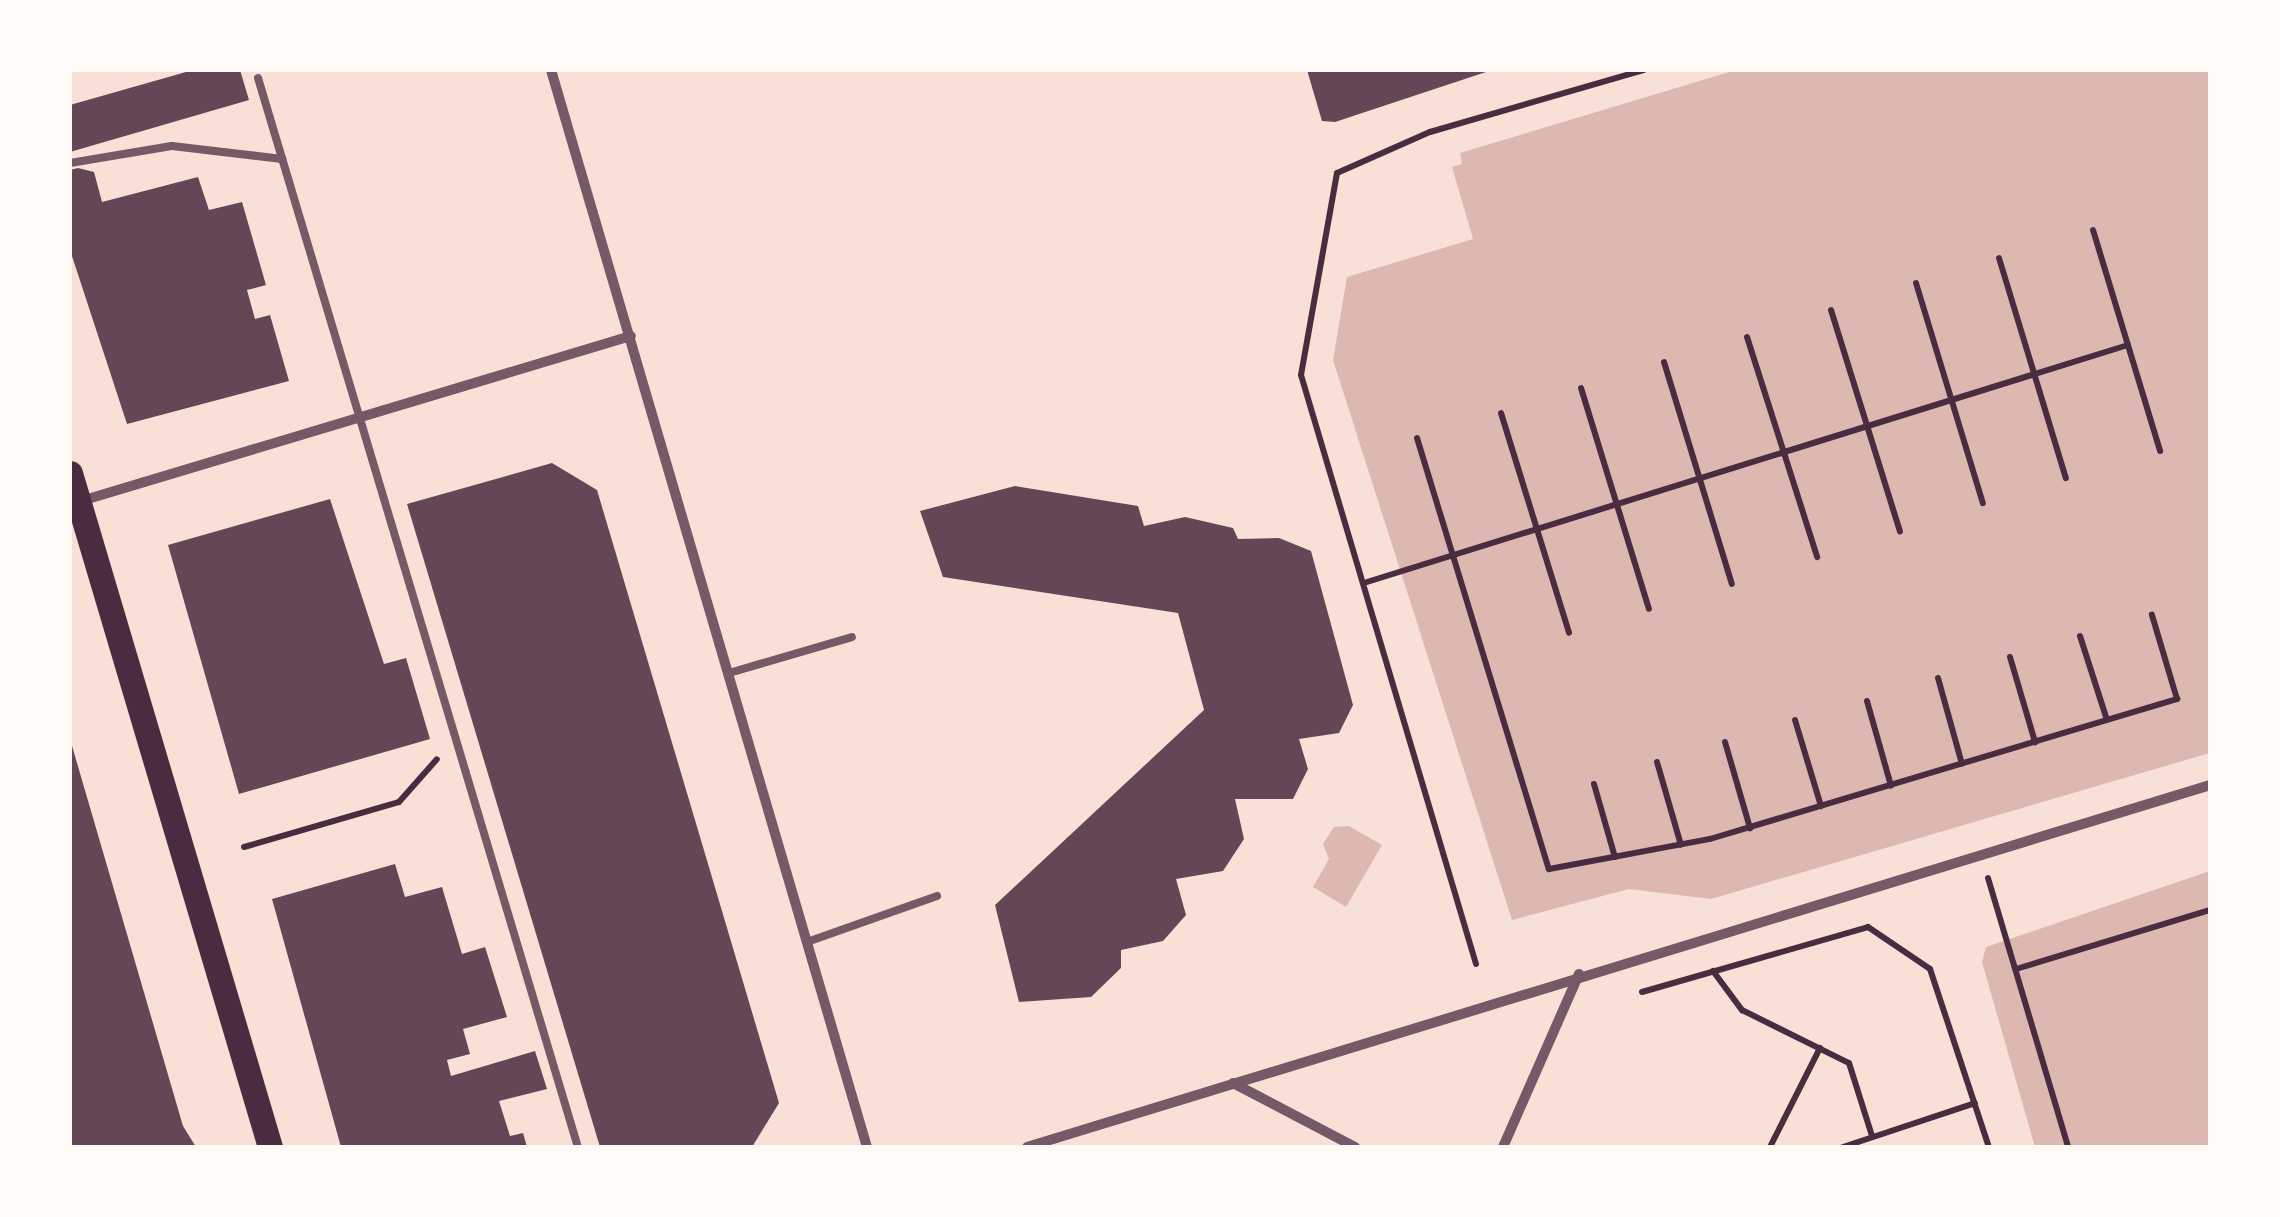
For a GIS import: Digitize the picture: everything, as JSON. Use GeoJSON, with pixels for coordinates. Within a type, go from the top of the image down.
{"type":"FeatureCollection","features":[{"type":"Feature","properties":{"kind":"main road"},"geometry":{"type":"LineString","coordinates":[[70,472],[74,503],[270,1147]]}},
{"type":"Feature","properties":{"kind":"street"},"geometry":{"type":"LineString","coordinates":[[551,70],[867,1147]]}},
{"type":"Feature","properties":{"kind":"street"},"geometry":{"type":"LineString","coordinates":[[74,503],[631,336]]}},
{"type":"Feature","properties":{"kind":"street"},"geometry":{"type":"LineString","coordinates":[[1027,1147],[1580,974],[2210,785]]}},
{"type":"Feature","properties":{"kind":"street"},"geometry":{"type":"LineString","coordinates":[[1503,1147],[1580,974]]}},
{"type":"Feature","properties":{"kind":"street"},"geometry":{"type":"LineString","coordinates":[[1233,1083],[1354,1147]]}},
{"type":"Feature","properties":{"kind":"lane"},"geometry":{"type":"LineString","coordinates":[[258,78],[578,1147]]}},
{"type":"Feature","properties":{"kind":"lane"},"geometry":{"type":"LineString","coordinates":[[70,163],[172,146],[282,158]]}},
{"type":"Feature","properties":{"kind":"lane"},"geometry":{"type":"LineString","coordinates":[[728,672],[852,637]]}},
{"type":"Feature","properties":{"kind":"lane"},"geometry":{"type":"LineString","coordinates":[[807,942],[937,896]]}},
{"type":"Feature","properties":{"kind":"path"},"geometry":{"type":"LineString","coordinates":[[1476,964],[1368,582],[1300,375],[1337,172],[1430,132],[1644,70]]}},
{"type":"Feature","properties":{"kind":"path"},"geometry":{"type":"LineString","coordinates":[[2093,230],[2160,451]]}},
{"type":"Feature","properties":{"kind":"path"},"geometry":{"type":"LineString","coordinates":[[1999,258],[2066,478]]}},
{"type":"Feature","properties":{"kind":"path"},"geometry":{"type":"LineString","coordinates":[[1916,284],[1983,503]]}},
{"type":"Feature","properties":{"kind":"path"},"geometry":{"type":"LineString","coordinates":[[1830,310],[1900,530]]}},
{"type":"Feature","properties":{"kind":"path"},"geometry":{"type":"LineString","coordinates":[[1747,336],[1817,556]]}},
{"type":"Feature","properties":{"kind":"path"},"geometry":{"type":"LineString","coordinates":[[1368,582],[2128,345]]}},
{"type":"Feature","properties":{"kind":"path"},"geometry":{"type":"LineString","coordinates":[[1664,362],[1732,584]]}},
{"type":"Feature","properties":{"kind":"path"},"geometry":{"type":"LineString","coordinates":[[1581,388],[1649,609]]}},
{"type":"Feature","properties":{"kind":"path"},"geometry":{"type":"LineString","coordinates":[[1501,413],[1569,633]]}},
{"type":"Feature","properties":{"kind":"path"},"geometry":{"type":"LineString","coordinates":[[1418,438],[1549,868],[1750,828],[2177,699],[2152,616]]}},
{"type":"Feature","properties":{"kind":"path"},"geometry":{"type":"LineString","coordinates":[[2080,636],[2107,720]]}},
{"type":"Feature","properties":{"kind":"path"},"geometry":{"type":"LineString","coordinates":[[2010,657],[2034,742]]}},
{"type":"Feature","properties":{"kind":"path"},"geometry":{"type":"LineString","coordinates":[[1938,678],[1962,764]]}},
{"type":"Feature","properties":{"kind":"path"},"geometry":{"type":"LineString","coordinates":[[1867,701],[1892,786]]}},
{"type":"Feature","properties":{"kind":"path"},"geometry":{"type":"LineString","coordinates":[[1796,720],[1821,806]]}},
{"type":"Feature","properties":{"kind":"path"},"geometry":{"type":"LineString","coordinates":[[244,847],[399,802],[454,739]]}},
{"type":"Feature","properties":{"kind":"path"},"geometry":{"type":"LineString","coordinates":[[1725,742],[1750,828]]}},
{"type":"Feature","properties":{"kind":"path"},"geometry":{"type":"LineString","coordinates":[[1657,762],[1681,844]]}},
{"type":"Feature","properties":{"kind":"path"},"geometry":{"type":"LineString","coordinates":[[1594,784],[1615,856]]}},
{"type":"Feature","properties":{"kind":"path"},"geometry":{"type":"LineString","coordinates":[[1980,853],[2068,1147]]}},
{"type":"Feature","properties":{"kind":"path"},"geometry":{"type":"LineString","coordinates":[[2016,969],[2210,910]]}},
{"type":"Feature","properties":{"kind":"path"},"geometry":{"type":"LineString","coordinates":[[1642,992],[1868,927],[1930,969],[1989,1147]]}},
{"type":"Feature","properties":{"kind":"path"},"geometry":{"type":"LineString","coordinates":[[1713,972],[1742,1010],[1848,1062],[1872,1136]]}},
{"type":"Feature","properties":{"kind":"path"},"geometry":{"type":"LineString","coordinates":[[1770,1147],[1820,1048]]}},
{"type":"Feature","properties":{"kind":"path"},"geometry":{"type":"LineString","coordinates":[[1843,1147],[1975,1103]]}},
{"type":"Feature","properties":{"kind":"shaded area"},"geometry":{"type":"Polygon","coordinates":[[[1736,70],[2210,70],[2210,753],[1711,899],[1629,889],[1512,920],[1333,360],[1347,277],[1473,239],[1452,167],[1462,164],[1460,153],[1736,70]]]}},
{"type":"Feature","properties":{"kind":"shaded area"},"geometry":{"type":"Polygon","coordinates":[[[1349,826],[1382,845],[1346,907],[1313,887],[1329,859],[1323,844],[1334,827],[1349,826]]]}},
{"type":"Feature","properties":{"kind":"shaded area"},"geometry":{"type":"Polygon","coordinates":[[[2210,871],[2210,1147],[2035,1147],[1982,962],[1986,947],[2210,871]]]}},
{"type":"Feature","properties":{"kind":"building"},"geometry":{"type":"Polygon","coordinates":[[[193,70],[240,70],[249,100],[70,152],[70,105],[193,70]]]}},
{"type":"Feature","properties":{"kind":"building"},"geometry":{"type":"Polygon","coordinates":[[[1307,70],[1489,71],[1335,122],[1322,121],[1307,70]]]}},
{"type":"Feature","properties":{"kind":"building"},"geometry":{"type":"Polygon","coordinates":[[[70,170],[94,172],[102,202],[198,177],[209,210],[242,202],[266,285],[247,290],[255,319],[270,315],[289,381],[127,424],[70,250],[70,170]]]}},
{"type":"Feature","properties":{"kind":"building"},"geometry":{"type":"Polygon","coordinates":[[[552,463],[597,490],[779,1103],[752,1147],[600,1147],[407,504],[552,463]]]}},
{"type":"Feature","properties":{"kind":"building"},"geometry":{"type":"Polygon","coordinates":[[[1015,486],[1138,506],[1144,526],[1185,517],[1233,528],[1238,539],[1279,538],[1311,551],[1353,705],[1339,733],[1299,739],[1308,769],[1293,799],[1235,799],[1244,839],[1223,871],[1176,879],[1186,915],[1163,941],[1121,950],[1121,968],[1091,997],[1019,1002],[995,905],[1204,710],[1178,613],[943,577],[920,511],[1015,486]]]}},
{"type":"Feature","properties":{"kind":"building"},"geometry":{"type":"Polygon","coordinates":[[[330,499],[384,664],[406,658],[430,739],[239,794],[168,545],[330,499]]]}},
{"type":"Feature","properties":{"kind":"building"},"geometry":{"type":"Polygon","coordinates":[[[70,739],[183,1126],[196,1147],[70,1147],[70,739]]]}},
{"type":"Feature","properties":{"kind":"building"},"geometry":{"type":"Polygon","coordinates":[[[395,864],[405,897],[442,887],[462,954],[485,947],[507,1017],[463,1029],[470,1054],[447,1060],[451,1076],[535,1051],[547,1089],[499,1101],[510,1136],[523,1133],[527,1147],[341,1147],[272,899],[395,864]]]}}]}
